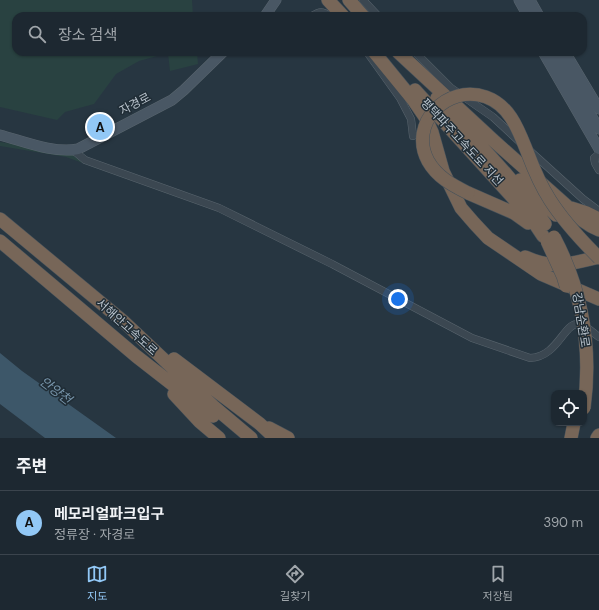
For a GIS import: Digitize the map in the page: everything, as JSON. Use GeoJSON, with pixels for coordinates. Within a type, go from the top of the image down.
{"type":"FeatureCollection","features":[{"type":"Feature","properties":{"kind":"highway"},"geometry":{"type":"LineString","coordinates":[[328,0],[339,12]]}},
{"type":"Feature","properties":{"kind":"highway"},"geometry":{"type":"LineString","coordinates":[[350,0],[360,12]]}},
{"type":"Feature","properties":{"kind":"highway"},"geometry":{"type":"LineString","coordinates":[[378,56],[425,117],[432,132],[443,170],[461,208],[488,238],[541,274],[595,297]]}},
{"type":"Feature","properties":{"kind":"highway","name":"평택파주고속도로 지선"},"geometry":{"type":"LineString","coordinates":[[379,56],[405,80],[473,153],[548,238]]}},
{"type":"Feature","properties":{"kind":"highway","name":"평택파주고속도로 지선"},"geometry":{"type":"LineString","coordinates":[[399,56],[534,207],[548,238]]}},
{"type":"Feature","properties":{"kind":"highway"},"geometry":{"type":"LineString","coordinates":[[402,56],[494,142],[584,222],[599,230]]}},
{"type":"Feature","properties":{"kind":"highway"},"geometry":{"type":"LineString","coordinates":[[548,238],[514,213],[450,184],[433,168],[425,153],[424,134],[429,119],[440,105],[455,96],[474,94],[491,99],[497,103],[510,116],[518,128],[541,185],[574,233]]}},
{"type":"Feature","properties":{"kind":"highway"},"geometry":{"type":"LineString","coordinates":[[474,140],[488,149],[599,258]]}},
{"type":"Feature","properties":{"kind":"highway"},"geometry":{"type":"LineString","coordinates":[[567,206],[599,219]]}},
{"type":"Feature","properties":{"kind":"highway","name":"서해안고속도로"},"geometry":{"type":"LineString","coordinates":[[2,221],[124,322],[207,413],[251,438]]}},
{"type":"Feature","properties":{"kind":"highway"},"geometry":{"type":"LineString","coordinates":[[488,238],[537,262],[556,266],[599,258]]}},
{"type":"Feature","properties":{"kind":"highway","name":"강남순환로"},"geometry":{"type":"LineString","coordinates":[[548,238],[563,276],[572,309],[579,348],[579,390]]}},
{"type":"Feature","properties":{"kind":"highway","name":"강남순환로"},"geometry":{"type":"LineString","coordinates":[[548,238],[565,258],[572,276],[583,317],[587,368],[585,390]]}},
{"type":"Feature","properties":{"kind":"highway","name":"서해안고속도로"},"geometry":{"type":"LineString","coordinates":[[0,241],[136,356],[239,438]]}},
{"type":"Feature","properties":{"kind":"highway"},"geometry":{"type":"LineString","coordinates":[[124,322],[260,424],[275,438]]}},
{"type":"Feature","properties":{"kind":"highway"},"geometry":{"type":"LineString","coordinates":[[207,413],[220,438]]}},
{"type":"Feature","properties":{"kind":"highway"},"geometry":{"type":"LineString","coordinates":[[260,424],[288,438]]}},
{"type":"Feature","properties":{"kind":"highway"},"geometry":{"type":"LineString","coordinates":[[571,438],[573,426]]}},
{"type":"Feature","properties":{"kind":"highway"},"geometry":{"type":"LineString","coordinates":[[578,438],[581,426]]}},
{"type":"Feature","properties":{"kind":"main road"},"geometry":{"type":"LineString","coordinates":[[268,12],[276,0]]}},
{"type":"Feature","properties":{"kind":"main road"},"geometry":{"type":"LineString","coordinates":[[519,0],[526,12]]}},
{"type":"Feature","properties":{"kind":"main road"},"geometry":{"type":"LineString","coordinates":[[530,0],[537,12]]}},
{"type":"Feature","properties":{"kind":"main road","name":"자경로"},"geometry":{"type":"LineString","coordinates":[[0,135],[55,149],[69,151],[78,149],[172,100],[219,56]]}},
{"type":"Feature","properties":{"kind":"main road"},"geometry":{"type":"LineString","coordinates":[[545,56],[599,149]]}},
{"type":"Feature","properties":{"kind":"main road"},"geometry":{"type":"LineString","coordinates":[[556,56],[599,129]]}},
{"type":"Feature","properties":{"kind":"main road"},"geometry":{"type":"LineString","coordinates":[[567,56],[599,109]]}},
{"type":"Feature","properties":{"kind":"street"},"geometry":{"type":"LineString","coordinates":[[363,0],[374,12]]}},
{"type":"Feature","properties":{"kind":"street"},"geometry":{"type":"LineString","coordinates":[[370,56],[400,98],[411,119],[413,136]]}},
{"type":"Feature","properties":{"kind":"street"},"geometry":{"type":"LineString","coordinates":[[419,56],[448,89],[493,117],[583,199],[599,211]]}},
{"type":"Feature","properties":{"kind":"street"},"geometry":{"type":"LineString","coordinates":[[411,119],[418,115]]}},
{"type":"Feature","properties":{"kind":"street"},"geometry":{"type":"LineString","coordinates":[[73,150],[85,160],[219,208],[332,264],[472,338],[530,358],[537,358],[552,349],[571,326],[578,324],[585,326],[599,337]]}},
{"type":"Feature","properties":{"kind":"street"},"geometry":{"type":"LineString","coordinates":[[599,154],[594,158],[599,170]]}},
{"type":"Feature","properties":{"kind":"green space"},"geometry":{"type":"Polygon","coordinates":[[[0,0],[192,0],[193,12],[12,12],[12,56],[157,56],[139,61],[116,74],[94,104],[65,112],[57,120],[0,107],[0,0]]]}},
{"type":"Feature","properties":{"kind":"green space"},"geometry":{"type":"Polygon","coordinates":[[[168,56],[197,56],[198,64],[170,71],[168,56]]]}},
{"type":"Feature","properties":{"kind":"green space"},"geometry":{"type":"Polygon","coordinates":[[[0,142],[76,155],[215,206],[214,210],[66,157],[0,146],[0,142]]]}},
{"type":"Feature","properties":{"kind":"water"},"geometry":{"type":"Polygon","coordinates":[[[0,353],[22,371],[116,438],[45,438],[0,404],[0,353]]]}},
{"type":"Feature","properties":{"kind":"place","name":"메모리얼파크입구"},"geometry":{"type":"Point","coordinates":[100,127]}},
{"type":"Feature","properties":{"kind":"water label","name":"안양천"},"geometry":{"type":"Point","coordinates":[56,390]}}]}
